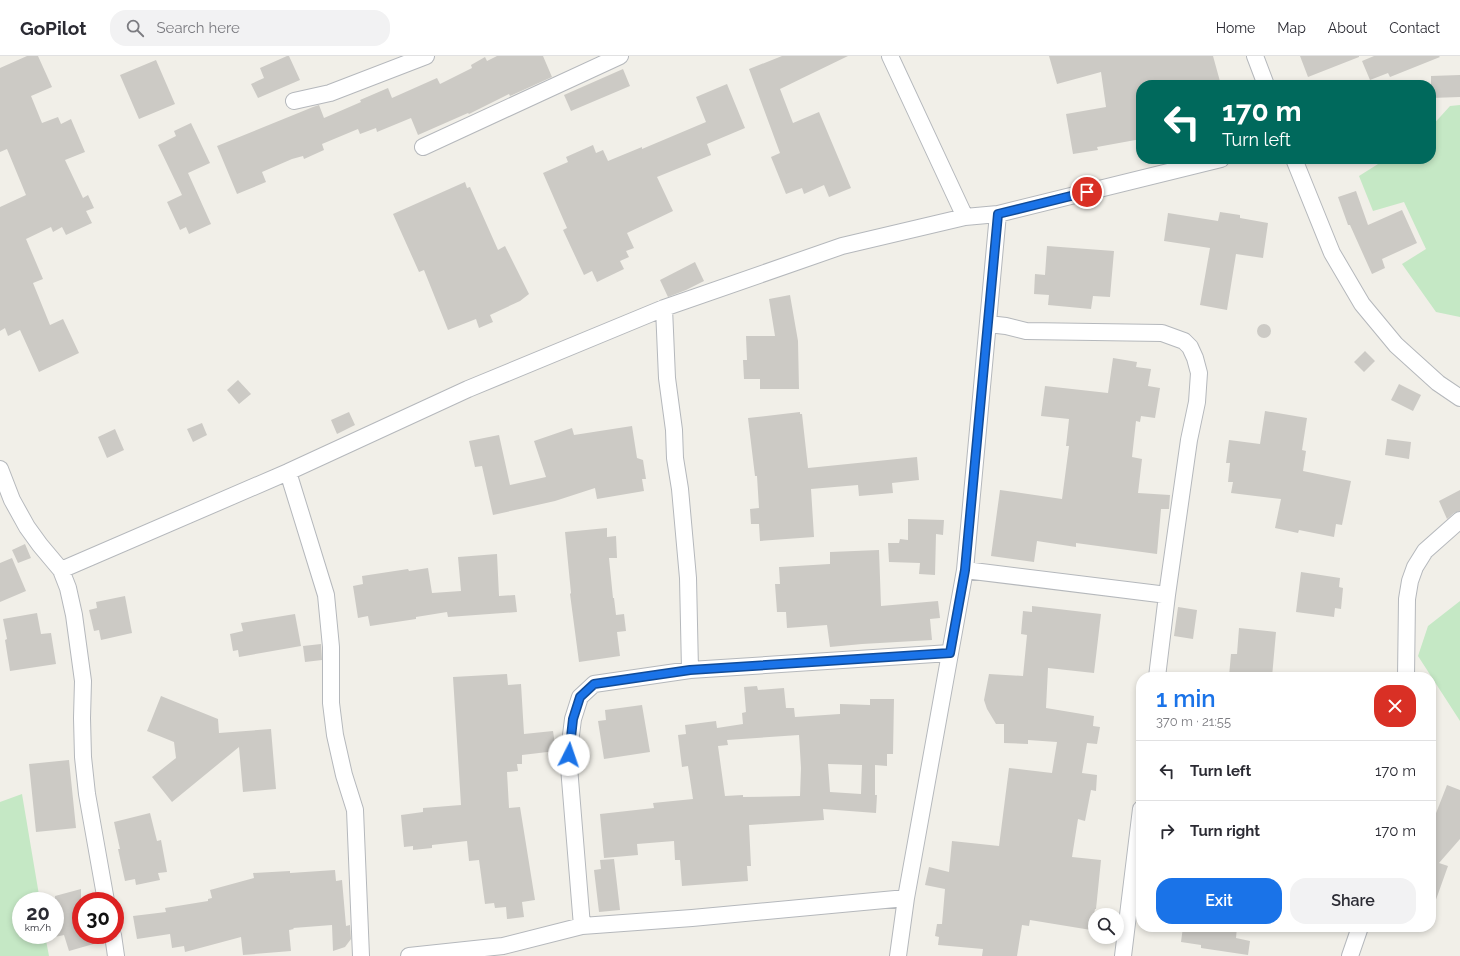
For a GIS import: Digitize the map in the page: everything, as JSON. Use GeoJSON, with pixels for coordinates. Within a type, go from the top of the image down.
{"type":"FeatureCollection","features":[{"type":"Feature","properties":{"kind":"street"},"geometry":{"type":"LineString","coordinates":[[294,101],[330,93],[426,56]]}},
{"type":"Feature","properties":{"kind":"street"},"geometry":{"type":"LineString","coordinates":[[890,56],[965,217]]}},
{"type":"Feature","properties":{"kind":"street"},"geometry":{"type":"LineString","coordinates":[[1255,56],[1264,80]]}},
{"type":"Feature","properties":{"kind":"street"},"geometry":{"type":"LineString","coordinates":[[423,147],[616,57]]}},
{"type":"Feature","properties":{"kind":"street"},"geometry":{"type":"LineString","coordinates":[[61,570],[288,472],[468,389],[664,308],[842,246],[965,217],[998,214],[1201,164]]}},
{"type":"Feature","properties":{"kind":"street"},"geometry":{"type":"LineString","coordinates":[[1296,164],[1332,253],[1362,304],[1396,345],[1438,383],[1460,398]]}},
{"type":"Feature","properties":{"kind":"street"},"geometry":{"type":"LineString","coordinates":[[898,956],[906,898],[965,570],[998,214]]}},
{"type":"Feature","properties":{"kind":"street"},"geometry":{"type":"LineString","coordinates":[[664,308],[667,378],[674,430],[675,458],[680,489],[688,578],[690,670]]}},
{"type":"Feature","properties":{"kind":"street"},"geometry":{"type":"LineString","coordinates":[[988,324],[1006,326],[1026,331],[1162,333],[1184,340],[1190,347],[1199,373],[1197,402],[1189,440],[1158,672]]}},
{"type":"Feature","properties":{"kind":"street"},"geometry":{"type":"LineString","coordinates":[[0,469],[12,500],[27,527],[61,570],[68,588],[77,635],[83,681],[82,718],[84,764],[93,831],[104,892]]}},
{"type":"Feature","properties":{"kind":"street"},"geometry":{"type":"LineString","coordinates":[[288,472],[326,595],[331,647],[331,703],[344,775],[355,810],[361,956]]}},
{"type":"Feature","properties":{"kind":"street"},"geometry":{"type":"LineString","coordinates":[[1406,672],[1407,599],[1410,581],[1415,567],[1425,551],[1460,520]]}},
{"type":"Feature","properties":{"kind":"street"},"geometry":{"type":"LineString","coordinates":[[965,570],[1167,595]]}},
{"type":"Feature","properties":{"kind":"street"},"geometry":{"type":"LineString","coordinates":[[582,926],[569,767],[570,743],[573,719],[580,697],[594,684],[690,670],[950,653]]}},
{"type":"Feature","properties":{"kind":"street"},"geometry":{"type":"LineString","coordinates":[[1123,956],[1136,850]]}},
{"type":"Feature","properties":{"kind":"street"},"geometry":{"type":"LineString","coordinates":[[409,956],[502,946],[582,926],[692,918],[906,898]]}},
{"type":"Feature","properties":{"kind":"street"},"geometry":{"type":"LineString","coordinates":[[1350,956],[1358,932]]}},
{"type":"Feature","properties":{"kind":"street"},"geometry":{"type":"LineString","coordinates":[[114,944],[116,956]]}},
{"type":"Feature","properties":{"kind":"green space"},"geometry":{"type":"Polygon","coordinates":[[[1460,105],[1460,317],[1436,312],[1402,264],[1426,249],[1404,202],[1373,211],[1359,176],[1378,164],[1436,164],[1436,121],[1450,106],[1460,105]]]}},
{"type":"Feature","properties":{"kind":"green space"},"geometry":{"type":"Polygon","coordinates":[[[1460,601],[1460,721],[1436,684],[1436,672],[1428,672],[1418,656],[1428,626],[1460,601]]]}},
{"type":"Feature","properties":{"kind":"green space"},"geometry":{"type":"Polygon","coordinates":[[[22,794],[38,892],[12,892],[12,944],[47,944],[49,956],[0,956],[0,802],[22,794]]]}},
{"type":"Feature","properties":{"kind":"building"},"geometry":{"type":"Polygon","coordinates":[[[27,56],[38,56],[52,87],[31,96],[42,123],[58,117],[61,124],[71,119],[85,152],[65,160],[83,198],[88,195],[94,208],[86,211],[92,223],[66,235],[62,227],[53,232],[51,227],[26,239],[43,279],[33,283],[50,325],[63,319],[79,353],[39,372],[20,330],[8,336],[5,328],[0,331],[0,207],[26,195],[7,149],[0,152],[0,68],[27,56]]]}},
{"type":"Feature","properties":{"kind":"building"},"geometry":{"type":"Polygon","coordinates":[[[289,56],[300,80],[258,98],[251,84],[264,78],[260,68],[289,56]]]}},
{"type":"Feature","properties":{"kind":"building"},"geometry":{"type":"Polygon","coordinates":[[[497,56],[543,56],[552,77],[510,96],[509,94],[469,114],[468,113],[418,135],[411,118],[377,132],[376,128],[360,134],[358,129],[322,144],[324,150],[304,159],[303,156],[292,159],[262,172],[266,182],[237,194],[217,146],[319,105],[324,118],[361,102],[360,100],[388,88],[392,98],[437,78],[440,84],[472,68],[471,65],[485,57],[487,61],[497,56]]]}},
{"type":"Feature","properties":{"kind":"building"},"geometry":{"type":"Polygon","coordinates":[[[782,56],[848,56],[780,89],[793,123],[819,112],[851,188],[829,197],[824,185],[804,194],[802,188],[786,194],[771,157],[780,153],[749,69],[782,56]]]}},
{"type":"Feature","properties":{"kind":"building"},"geometry":{"type":"Polygon","coordinates":[[[1049,56],[1213,56],[1220,80],[1136,80],[1136,140],[1097,147],[1098,150],[1073,154],[1066,114],[1106,107],[1101,72],[1057,84],[1049,56]]]}},
{"type":"Feature","properties":{"kind":"building"},"geometry":{"type":"Polygon","coordinates":[[[1300,56],[1359,56],[1359,57],[1308,77],[1300,56]]]}},
{"type":"Feature","properties":{"kind":"building"},"geometry":{"type":"Polygon","coordinates":[[[1374,56],[1440,57],[1390,77],[1388,73],[1370,80],[1362,61],[1374,56]]]}},
{"type":"Feature","properties":{"kind":"building"},"geometry":{"type":"Polygon","coordinates":[[[156,60],[175,104],[139,119],[120,75],[156,60]]]}},
{"type":"Feature","properties":{"kind":"building"},"geometry":{"type":"Polygon","coordinates":[[[623,69],[630,86],[571,111],[564,95],[623,69]]]}},
{"type":"Feature","properties":{"kind":"building"},"geometry":{"type":"Polygon","coordinates":[[[1460,75],[1460,97],[1436,98],[1436,80],[1431,80],[1431,76],[1460,75]]]}},
{"type":"Feature","properties":{"kind":"building"},"geometry":{"type":"Polygon","coordinates":[[[727,84],[745,128],[707,144],[711,155],[657,177],[673,211],[627,233],[634,248],[626,251],[629,257],[620,261],[624,269],[597,282],[592,271],[584,275],[563,230],[567,228],[543,173],[568,162],[566,157],[593,145],[596,153],[603,150],[608,161],[642,147],[642,149],[706,122],[696,97],[727,84]]]}},
{"type":"Feature","properties":{"kind":"building"},"geometry":{"type":"Polygon","coordinates":[[[191,123],[210,163],[188,173],[211,224],[189,234],[186,227],[180,230],[167,202],[182,195],[158,145],[176,136],[174,131],[191,123]]]}},
{"type":"Feature","properties":{"kind":"building"},"geometry":{"type":"Polygon","coordinates":[[[465,182],[467,188],[470,187],[498,250],[505,246],[529,294],[520,301],[490,315],[493,322],[479,328],[476,319],[448,330],[424,270],[419,272],[393,214],[465,182]]]}},
{"type":"Feature","properties":{"kind":"building"},"geometry":{"type":"Polygon","coordinates":[[[1356,191],[1368,225],[1402,210],[1417,243],[1382,259],[1385,268],[1372,274],[1350,225],[1348,225],[1338,197],[1356,191]]]}},
{"type":"Feature","properties":{"kind":"building"},"geometry":{"type":"Polygon","coordinates":[[[1220,212],[1240,215],[1240,218],[1268,223],[1263,258],[1236,254],[1227,310],[1200,305],[1210,248],[1164,241],[1168,213],[1218,221],[1220,212]]]}},
{"type":"Feature","properties":{"kind":"building"},"geometry":{"type":"Polygon","coordinates":[[[1047,246],[1114,251],[1110,297],[1093,296],[1091,309],[1048,305],[1049,295],[1034,294],[1035,274],[1045,275],[1047,246]]]}},
{"type":"Feature","properties":{"kind":"building"},"geometry":{"type":"Polygon","coordinates":[[[695,262],[704,281],[668,297],[660,280],[695,262]]]}},
{"type":"Feature","properties":{"kind":"building"},"geometry":{"type":"Polygon","coordinates":[[[790,295],[798,341],[799,389],[760,389],[760,379],[744,379],[743,360],[747,360],[746,336],[775,336],[769,299],[790,295]]]}},
{"type":"Feature","properties":{"kind":"building"},"geometry":{"type":"Polygon","coordinates":[[[1261,324],[1267,324],[1271,328],[1271,334],[1267,338],[1261,338],[1257,334],[1257,328],[1261,324]]]}},
{"type":"Feature","properties":{"kind":"building"},"geometry":{"type":"Polygon","coordinates":[[[1365,351],[1375,361],[1364,372],[1354,362],[1365,351]]]}},
{"type":"Feature","properties":{"kind":"building"},"geometry":{"type":"Polygon","coordinates":[[[1113,358],[1137,362],[1136,367],[1151,369],[1148,386],[1160,388],[1155,418],[1141,416],[1140,422],[1136,421],[1132,457],[1142,459],[1138,493],[1170,495],[1169,509],[1161,509],[1157,554],[1076,543],[1076,547],[1037,541],[1034,562],[991,556],[1000,490],[1062,499],[1069,446],[1066,446],[1069,419],[1041,416],[1045,386],[1108,393],[1113,358]]]}},
{"type":"Feature","properties":{"kind":"building"},"geometry":{"type":"Polygon","coordinates":[[[238,380],[251,394],[239,404],[227,390],[238,380]]]}},
{"type":"Feature","properties":{"kind":"building"},"geometry":{"type":"Polygon","coordinates":[[[1399,384],[1421,395],[1413,411],[1391,400],[1399,384]]]}},
{"type":"Feature","properties":{"kind":"building"},"geometry":{"type":"Polygon","coordinates":[[[1265,411],[1307,418],[1302,450],[1306,451],[1303,471],[1351,481],[1342,525],[1336,524],[1334,537],[1299,530],[1298,533],[1275,528],[1281,499],[1231,493],[1233,482],[1228,482],[1230,463],[1226,463],[1229,440],[1260,444],[1265,411]]]}},
{"type":"Feature","properties":{"kind":"building"},"geometry":{"type":"Polygon","coordinates":[[[349,412],[355,425],[337,434],[331,420],[349,412]]]}},
{"type":"Feature","properties":{"kind":"building"},"geometry":{"type":"Polygon","coordinates":[[[800,412],[800,414],[802,414],[808,468],[917,457],[919,480],[892,483],[893,493],[859,496],[858,485],[811,489],[814,537],[760,541],[759,524],[751,524],[750,509],[759,508],[757,476],[755,476],[748,418],[800,412]]]}},
{"type":"Feature","properties":{"kind":"building"},"geometry":{"type":"Polygon","coordinates":[[[202,423],[207,435],[193,442],[187,429],[202,423]]]}},
{"type":"Feature","properties":{"kind":"building"},"geometry":{"type":"Polygon","coordinates":[[[632,426],[637,458],[643,460],[646,479],[642,479],[644,491],[597,499],[595,488],[555,501],[493,515],[482,466],[475,467],[469,441],[499,435],[510,485],[546,477],[534,441],[572,428],[574,435],[632,426]]]}},
{"type":"Feature","properties":{"kind":"building"},"geometry":{"type":"Polygon","coordinates":[[[115,429],[124,450],[107,458],[98,437],[115,429]]]}},
{"type":"Feature","properties":{"kind":"building"},"geometry":{"type":"Polygon","coordinates":[[[1387,439],[1411,442],[1409,459],[1385,455],[1387,439]]]}},
{"type":"Feature","properties":{"kind":"building"},"geometry":{"type":"Polygon","coordinates":[[[1460,490],[1460,511],[1454,513],[1447,519],[1439,501],[1460,490]]]}},
{"type":"Feature","properties":{"kind":"building"},"geometry":{"type":"Polygon","coordinates":[[[908,519],[944,520],[943,535],[936,534],[935,575],[919,574],[920,563],[889,562],[888,543],[899,543],[900,539],[908,540],[908,519]]]}},
{"type":"Feature","properties":{"kind":"building"},"geometry":{"type":"Polygon","coordinates":[[[607,528],[607,537],[616,536],[617,558],[609,558],[613,598],[616,615],[624,614],[626,631],[617,632],[620,656],[579,662],[570,594],[565,532],[607,528]]]}},
{"type":"Feature","properties":{"kind":"building"},"geometry":{"type":"Polygon","coordinates":[[[25,544],[31,558],[18,563],[12,550],[25,544]]]}},
{"type":"Feature","properties":{"kind":"building"},"geometry":{"type":"Polygon","coordinates":[[[879,550],[881,606],[938,601],[940,618],[930,619],[932,640],[830,647],[827,625],[787,628],[786,612],[777,612],[775,584],[780,584],[779,567],[830,564],[830,552],[879,550]]]}},
{"type":"Feature","properties":{"kind":"building"},"geometry":{"type":"Polygon","coordinates":[[[497,554],[499,596],[515,595],[517,612],[448,617],[447,612],[416,617],[416,619],[370,626],[368,616],[358,618],[353,586],[363,584],[362,576],[408,569],[409,571],[428,568],[432,593],[461,591],[458,557],[497,554]]]}},
{"type":"Feature","properties":{"kind":"building"},"geometry":{"type":"Polygon","coordinates":[[[12,558],[26,591],[0,602],[0,563],[12,558]]]}},
{"type":"Feature","properties":{"kind":"building"},"geometry":{"type":"Polygon","coordinates":[[[1301,572],[1340,578],[1339,587],[1343,588],[1341,609],[1335,608],[1334,617],[1296,612],[1301,572]]]}},
{"type":"Feature","properties":{"kind":"building"},"geometry":{"type":"Polygon","coordinates":[[[125,596],[132,633],[101,640],[99,630],[94,631],[89,610],[97,608],[96,602],[125,596]]]}},
{"type":"Feature","properties":{"kind":"building"},"geometry":{"type":"Polygon","coordinates":[[[1032,606],[1101,614],[1094,673],[1048,668],[1046,708],[1094,716],[1093,726],[1100,727],[1097,744],[1087,743],[1082,773],[1097,775],[1096,791],[1091,790],[1085,821],[1078,819],[1072,857],[1101,860],[1096,908],[1088,908],[1088,930],[1030,920],[1029,926],[1022,925],[1017,956],[982,956],[983,949],[938,945],[939,937],[935,936],[937,924],[942,924],[945,889],[925,885],[929,867],[949,872],[952,841],[999,846],[1009,768],[1052,773],[1057,742],[1028,740],[1028,744],[1004,743],[1004,724],[996,724],[987,709],[984,700],[989,674],[1023,676],[1027,635],[1021,634],[1023,611],[1032,612],[1032,606]]]}},
{"type":"Feature","properties":{"kind":"building"},"geometry":{"type":"Polygon","coordinates":[[[1178,607],[1197,610],[1193,639],[1174,636],[1178,607]]]}},
{"type":"Feature","properties":{"kind":"building"},"geometry":{"type":"Polygon","coordinates":[[[37,613],[41,634],[51,633],[56,664],[10,671],[5,640],[7,639],[3,619],[37,613]]]}},
{"type":"Feature","properties":{"kind":"building"},"geometry":{"type":"Polygon","coordinates":[[[295,614],[301,646],[239,657],[238,650],[233,651],[230,634],[243,631],[241,623],[295,614]]]}},
{"type":"Feature","properties":{"kind":"building"},"geometry":{"type":"Polygon","coordinates":[[[1239,628],[1276,632],[1272,672],[1229,672],[1231,654],[1237,654],[1239,628]]]}},
{"type":"Feature","properties":{"kind":"building"},"geometry":{"type":"Polygon","coordinates":[[[321,644],[322,660],[305,662],[303,646],[321,644]]]}},
{"type":"Feature","properties":{"kind":"building"},"geometry":{"type":"Polygon","coordinates":[[[507,674],[508,685],[521,684],[524,734],[553,731],[556,751],[522,755],[522,764],[517,764],[518,771],[507,772],[509,808],[520,807],[535,900],[522,902],[524,917],[507,919],[506,907],[495,908],[494,903],[485,904],[479,860],[469,861],[467,841],[432,845],[432,848],[413,850],[413,846],[404,847],[401,815],[423,812],[423,808],[461,805],[453,677],[507,674]]]}},
{"type":"Feature","properties":{"kind":"building"},"geometry":{"type":"Polygon","coordinates":[[[757,686],[758,690],[784,688],[786,708],[794,708],[795,717],[840,714],[840,704],[870,705],[870,699],[894,699],[893,754],[887,754],[887,766],[875,765],[875,795],[877,795],[876,813],[823,809],[824,820],[749,825],[751,866],[747,866],[748,881],[682,886],[680,860],[675,860],[674,841],[637,844],[638,855],[604,858],[600,814],[654,808],[653,803],[693,799],[688,766],[682,767],[678,735],[686,734],[685,725],[716,721],[717,728],[743,724],[742,713],[746,712],[744,687],[757,686]],[[799,735],[727,740],[728,745],[718,746],[725,796],[800,796],[801,768],[799,735]],[[828,764],[830,792],[861,794],[862,765],[828,764]]]}},
{"type":"Feature","properties":{"kind":"building"},"geometry":{"type":"Polygon","coordinates":[[[161,696],[218,719],[219,733],[271,729],[276,789],[243,792],[239,747],[172,802],[152,777],[176,758],[174,742],[147,731],[161,696]]]}},
{"type":"Feature","properties":{"kind":"building"},"geometry":{"type":"Polygon","coordinates":[[[642,705],[650,752],[604,759],[598,721],[606,720],[605,710],[642,705]]]}},
{"type":"Feature","properties":{"kind":"building"},"geometry":{"type":"Polygon","coordinates":[[[69,760],[76,828],[36,832],[29,764],[69,760]]]}},
{"type":"Feature","properties":{"kind":"building"},"geometry":{"type":"Polygon","coordinates":[[[1447,785],[1460,790],[1460,839],[1439,863],[1448,866],[1436,900],[1436,813],[1447,785]]]}},
{"type":"Feature","properties":{"kind":"building"},"geometry":{"type":"Polygon","coordinates":[[[150,813],[157,841],[161,840],[167,872],[158,873],[160,880],[136,885],[135,879],[125,881],[114,822],[150,813]]]}},
{"type":"Feature","properties":{"kind":"building"},"geometry":{"type":"Polygon","coordinates":[[[614,859],[620,910],[599,912],[594,870],[601,869],[600,860],[614,859]]]}},
{"type":"Feature","properties":{"kind":"building"},"geometry":{"type":"Polygon","coordinates":[[[335,870],[336,881],[342,880],[346,926],[350,925],[351,939],[345,947],[333,951],[332,925],[293,928],[294,929],[289,930],[291,951],[243,955],[241,937],[185,952],[184,946],[172,948],[170,934],[137,939],[133,916],[166,912],[165,908],[208,901],[208,899],[212,898],[210,890],[254,878],[253,873],[290,871],[290,873],[335,870]]]}},
{"type":"Feature","properties":{"kind":"building"},"geometry":{"type":"Polygon","coordinates":[[[81,889],[81,892],[72,892],[72,944],[94,944],[69,951],[64,935],[64,894],[81,889]]]}},
{"type":"Feature","properties":{"kind":"building"},"geometry":{"type":"Polygon","coordinates":[[[1182,932],[1237,932],[1236,938],[1250,941],[1248,955],[1201,948],[1201,945],[1181,942],[1182,932]]]}},
{"type":"Feature","properties":{"kind":"route"},"geometry":{"type":"LineString","coordinates":[[569,755],[573,719],[580,697],[594,684],[690,670],[950,653],[965,570],[998,214],[1087,192]]}}]}
